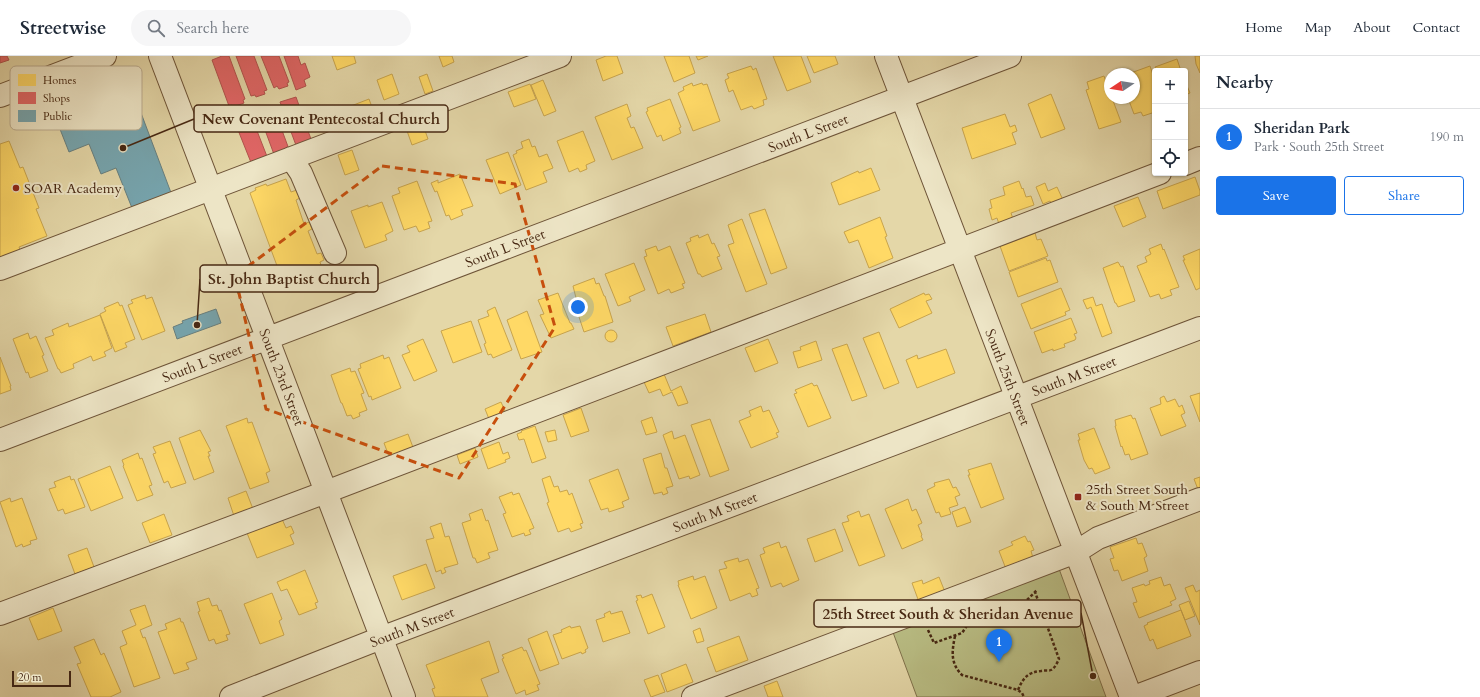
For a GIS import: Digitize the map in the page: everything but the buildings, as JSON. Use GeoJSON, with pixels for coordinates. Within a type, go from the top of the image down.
{"type":"FeatureCollection","features":[{"type":"Feature","properties":{"kind":"street"},"geometry":{"type":"LineString","coordinates":[[79,66],[105,56]]}},
{"type":"Feature","properties":{"kind":"street","name":"South 23rd Street"},"geometry":{"type":"LineString","coordinates":[[160,56],[404,697]]}},
{"type":"Feature","properties":{"kind":"street"},"geometry":{"type":"LineString","coordinates":[[0,269],[560,56]]}},
{"type":"Feature","properties":{"kind":"street","name":"South 25th Street"},"geometry":{"type":"LineString","coordinates":[[886,56],[1016,398],[1133,697]]}},
{"type":"Feature","properties":{"kind":"street","name":"South L Street"},"geometry":{"type":"LineString","coordinates":[[0,440],[1010,56]]}},
{"type":"Feature","properties":{"kind":"street"},"geometry":{"type":"LineString","coordinates":[[0,96],[10,92]]}},
{"type":"Feature","properties":{"kind":"street"},"geometry":{"type":"LineString","coordinates":[[291,158],[301,173],[335,253]]}},
{"type":"Feature","properties":{"kind":"street"},"geometry":{"type":"LineString","coordinates":[[1188,163],[1200,158]]}},
{"type":"Feature","properties":{"kind":"street"},"geometry":{"type":"LineString","coordinates":[[0,614],[326,492],[1152,176]]}},
{"type":"Feature","properties":{"kind":"street","name":"South M Street"},"geometry":{"type":"LineString","coordinates":[[231,697],[381,638],[1200,328]]}},
{"type":"Feature","properties":{"kind":"street"},"geometry":{"type":"LineString","coordinates":[[693,697],[1076,552],[1098,538],[1200,499]]}},
{"type":"Feature","properties":{"kind":"street"},"geometry":{"type":"LineString","coordinates":[[1133,697],[1200,672]]}},
{"type":"Feature","properties":{"kind":"path"},"geometry":{"type":"LineString","coordinates":[[927,627],[934,644],[962,633],[970,620],[1018,607],[1040,587]]}},
{"type":"Feature","properties":{"kind":"path"},"geometry":{"type":"LineString","coordinates":[[1018,690],[1022,679],[1034,672],[1051,670],[1059,659],[1035,592]]}},
{"type":"Feature","properties":{"kind":"path"},"geometry":{"type":"LineString","coordinates":[[955,636],[952,652],[956,669],[962,675],[1018,690],[1024,697]]}},
{"type":"Feature","properties":{"kind":"highlighted area"},"geometry":{"type":"Polygon","coordinates":[[[382,166],[515,184],[555,327],[459,478],[266,409],[235,276],[382,166]]]}},
{"type":"Feature","properties":{"kind":"green space"},"geometry":{"type":"Polygon","coordinates":[[[1058,566],[1106,697],[917,697],[891,627],[1058,566]]]}},
{"type":"Feature","properties":{"kind":"place","name":"New Covenant Pentecostal Church"},"geometry":{"type":"Point","coordinates":[123,148]}},
{"type":"Feature","properties":{"kind":"place","name":"SOAR Academy"},"geometry":{"type":"Point","coordinates":[16,188]}},
{"type":"Feature","properties":{"kind":"place","name":"St. John Baptist Church"},"geometry":{"type":"Point","coordinates":[197,325]}},
{"type":"Feature","properties":{"kind":"place","name":"25th Street South & South M Street"},"geometry":{"type":"Point","coordinates":[1078,497]}},
{"type":"Feature","properties":{"kind":"place","name":"Sheridan Park"},"geometry":{"type":"Point","coordinates":[999,662]}},
{"type":"Feature","properties":{"kind":"place","name":"25th Street South & Sheridan Avenue"},"geometry":{"type":"Point","coordinates":[1093,676]}}]}
